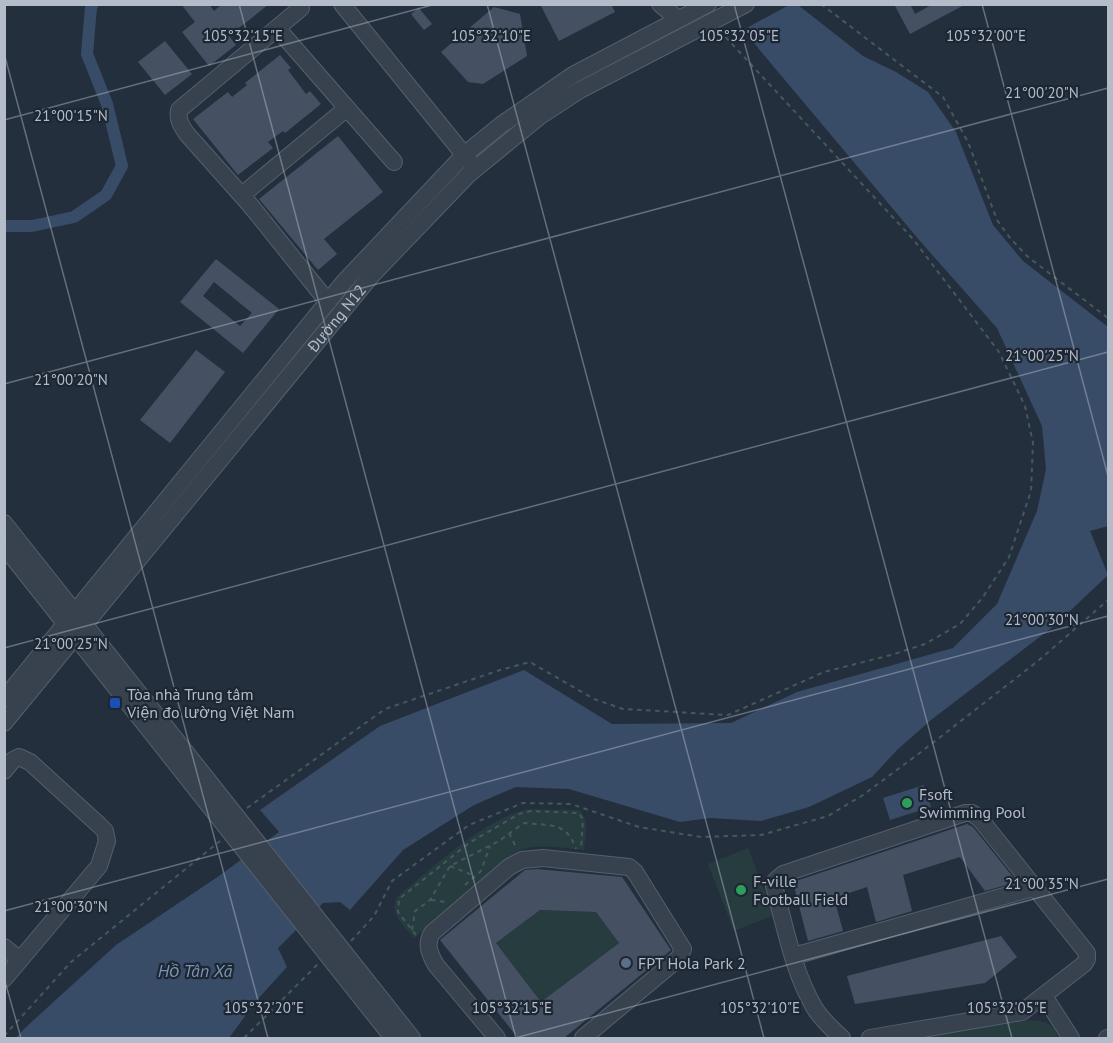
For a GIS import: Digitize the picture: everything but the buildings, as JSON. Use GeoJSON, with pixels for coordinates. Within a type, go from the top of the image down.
{"type":"FeatureCollection","features":[{"type":"Feature","properties":{"kind":"street"},"geometry":{"type":"LineString","coordinates":[[342,4],[475,168]]}},
{"type":"Feature","properties":{"kind":"street"},"geometry":{"type":"LineString","coordinates":[[660,4],[678,19]]}},
{"type":"Feature","properties":{"kind":"street","name":"Đường N12"},"geometry":{"type":"LineString","coordinates":[[4,723],[76,625],[344,282],[464,155],[501,125],[573,75],[708,4]]}},
{"type":"Feature","properties":{"kind":"street","name":"Đường N12"},"geometry":{"type":"LineString","coordinates":[[4,699],[76,625],[372,276],[475,168],[540,116],[580,90],[746,4]]}},
{"type":"Feature","properties":{"kind":"street"},"geometry":{"type":"LineString","coordinates":[[301,8],[179,110],[178,115],[180,123],[188,134],[242,195],[328,302]]}},
{"type":"Feature","properties":{"kind":"street"},"geometry":{"type":"LineString","coordinates":[[277,28],[394,162]]}},
{"type":"Feature","properties":{"kind":"street"},"geometry":{"type":"LineString","coordinates":[[242,195],[347,108]]}},
{"type":"Feature","properties":{"kind":"street"},"geometry":{"type":"LineString","coordinates":[[4,523],[229,833],[246,841]]}},
{"type":"Feature","properties":{"kind":"street"},"geometry":{"type":"LineString","coordinates":[[4,546],[76,625],[240,819],[246,841],[334,952],[412,1038]]}},
{"type":"Feature","properties":{"kind":"street"},"geometry":{"type":"LineString","coordinates":[[4,771],[19,757],[30,762],[105,831],[107,841],[99,866],[4,979]]}},
{"type":"Feature","properties":{"kind":"street"},"geometry":{"type":"LineString","coordinates":[[842,1038],[815,1009],[804,987],[774,886],[775,881],[780,875],[965,813],[972,813],[980,819],[1036,887],[1088,956],[1084,964],[1022,1012],[870,1038]]}},
{"type":"Feature","properties":{"kind":"street"},"geometry":{"type":"LineString","coordinates":[[497,1038],[436,965],[431,956],[429,942],[432,933],[509,867],[522,860],[543,858],[580,860],[629,867],[635,872],[683,949],[679,958],[583,1038]]}},
{"type":"Feature","properties":{"kind":"street"},"geometry":{"type":"LineString","coordinates":[[794,956],[1036,887]]}},
{"type":"Feature","properties":{"kind":"street"},"geometry":{"type":"LineString","coordinates":[[4,947],[20,960]]}},
{"type":"Feature","properties":{"kind":"street"},"geometry":{"type":"LineString","coordinates":[[334,952],[393,1038]]}},
{"type":"Feature","properties":{"kind":"street"},"geometry":{"type":"LineString","coordinates":[[1044,996],[1071,1038]]}},
{"type":"Feature","properties":{"kind":"path"},"geometry":{"type":"LineString","coordinates":[[821,4],[943,97],[968,142],[998,220],[1010,238],[1028,257],[1108,318]]}},
{"type":"Feature","properties":{"kind":"path"},"geometry":{"type":"LineString","coordinates":[[240,819],[241,812],[385,709],[530,662],[594,699],[623,709],[728,715],[824,672],[891,656],[925,644],[960,624],[983,597],[1009,557],[1031,491],[1033,443],[1025,406],[999,352],[912,239],[712,23]]}},
{"type":"Feature","properties":{"kind":"path"},"geometry":{"type":"LineString","coordinates":[[244,1038],[374,916],[392,881],[469,825],[523,803],[571,804],[639,827],[701,837],[761,835],[828,816],[863,795],[921,752],[1038,661],[1108,600]]}},
{"type":"Feature","properties":{"kind":"path"},"geometry":{"type":"LineString","coordinates":[[429,942],[418,939],[398,912],[399,899],[468,843],[519,814],[531,811],[579,813],[583,819],[580,860]]}},
{"type":"Feature","properties":{"kind":"path"},"geometry":{"type":"LineString","coordinates":[[412,930],[415,911],[430,900],[450,866],[490,846],[524,823],[560,827],[566,830],[580,860]]}},
{"type":"Feature","properties":{"kind":"path"},"geometry":{"type":"LineString","coordinates":[[4,1036],[71,962],[206,855],[229,833]]}},
{"type":"Feature","properties":{"kind":"path"},"geometry":{"type":"LineString","coordinates":[[509,833],[522,860]]}},
{"type":"Feature","properties":{"kind":"path"},"geometry":{"type":"LineString","coordinates":[[460,889],[485,864],[490,846]]}},
{"type":"Feature","properties":{"kind":"path"},"geometry":{"type":"LineString","coordinates":[[450,866],[475,876]]}},
{"type":"Feature","properties":{"kind":"green space"},"geometry":{"type":"Polygon","coordinates":[[[530,809],[579,810],[586,823],[584,850],[539,847],[514,853],[414,938],[398,918],[394,908],[398,896],[478,832],[513,814],[530,809]]]}},
{"type":"Feature","properties":{"kind":"green space","name":"F-ville Football Field"},"geometry":{"type":"Polygon","coordinates":[[[748,848],[774,915],[734,931],[708,864],[748,848]]]}},
{"type":"Feature","properties":{"kind":"green space"},"geometry":{"type":"Polygon","coordinates":[[[540,910],[596,912],[619,943],[541,1002],[496,943],[540,910]]]}},
{"type":"Feature","properties":{"kind":"green space"},"geometry":{"type":"Polygon","coordinates":[[[1030,1020],[1052,1026],[1058,1038],[908,1038],[1030,1020]]]}},
{"type":"Feature","properties":{"kind":"water","name":"Hồ Tân Xã"},"geometry":{"type":"Polygon","coordinates":[[[789,5],[798,5],[863,56],[896,72],[928,92],[956,132],[993,225],[1023,261],[1108,327],[1108,526],[1090,531],[1108,575],[1054,626],[931,720],[897,750],[872,777],[809,807],[761,821],[710,818],[680,822],[569,789],[516,787],[474,805],[403,850],[350,910],[340,902],[323,903],[278,948],[287,967],[256,1001],[229,1038],[16,1038],[116,945],[219,876],[279,832],[260,810],[380,726],[524,670],[612,724],[731,723],[797,692],[953,648],[997,604],[1037,511],[1046,469],[1042,426],[997,328],[920,241],[743,30],[789,5]]]}},
{"type":"Feature","properties":{"kind":"water","name":"Fsoft Swimming Pool"},"geometry":{"type":"Polygon","coordinates":[[[924,785],[931,807],[890,820],[883,798],[924,785]]]}},
{"type":"Feature","properties":{"kind":"waterway"},"geometry":{"type":"LineString","coordinates":[[4,226],[32,226],[74,217],[106,195],[122,166],[107,104],[87,54],[93,4]]}},
{"type":"Feature","properties":{"kind":"place","name":"Tòa nhà Trung tâm Viện đo lường Việt Nam"},"geometry":{"type":"Point","coordinates":[115,703]}},
{"type":"Feature","properties":{"kind":"place","name":"Fsoft Swimming Pool"},"geometry":{"type":"Point","coordinates":[907,803]}},
{"type":"Feature","properties":{"kind":"place","name":"F-ville Football Field"},"geometry":{"type":"Point","coordinates":[741,890]}},
{"type":"Feature","properties":{"kind":"place","name":"FPT Hola Park 2"},"geometry":{"type":"Point","coordinates":[626,963]}}]}
